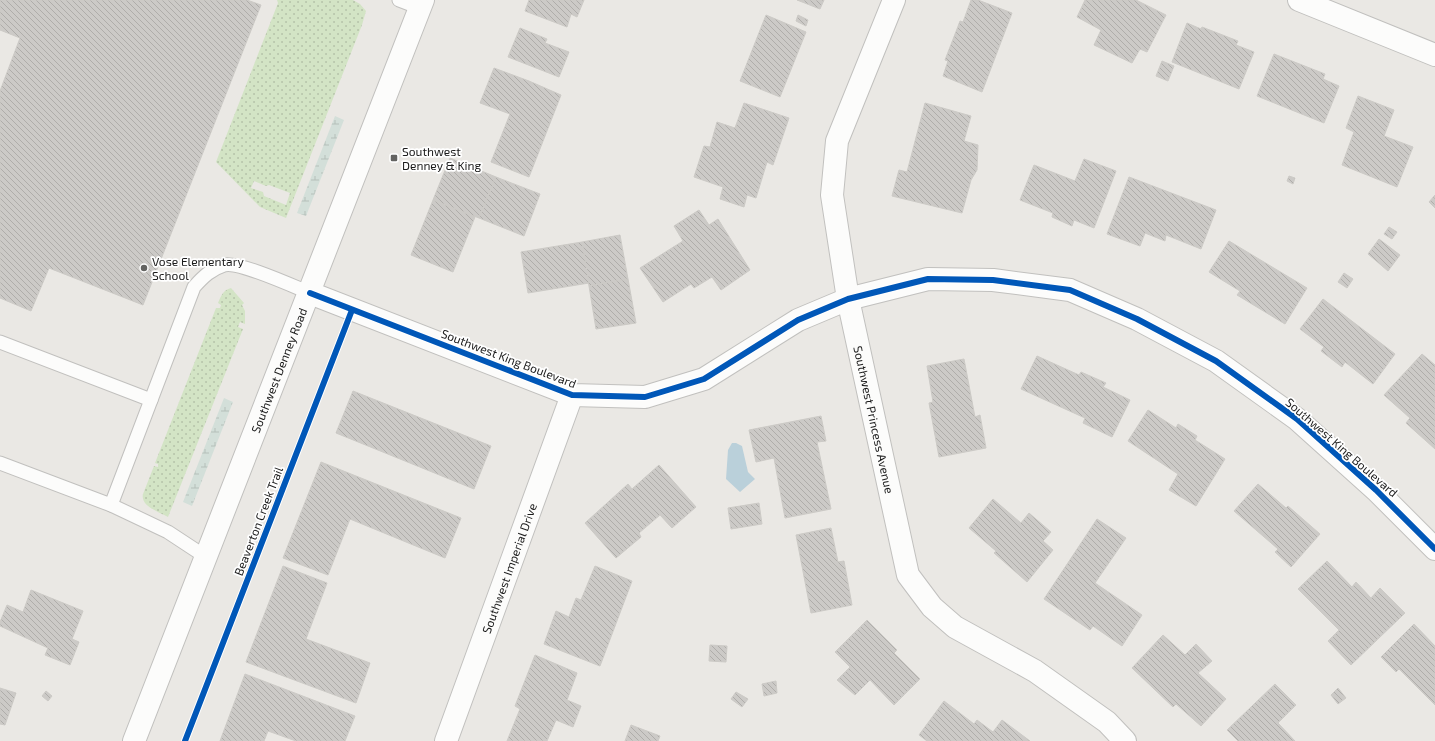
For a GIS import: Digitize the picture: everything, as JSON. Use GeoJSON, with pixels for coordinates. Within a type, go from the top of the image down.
{"type":"FeatureCollection","features":[{"type":"Feature","properties":{"kind":"street","name":"Southwest Princess Avenue"},"geometry":{"type":"LineString","coordinates":[[894,0],[837,141],[832,195],[848,299],[908,575],[932,607],[955,627],[1035,671],[1107,722],[1125,741]]}},
{"type":"Feature","properties":{"kind":"street"},"geometry":{"type":"LineString","coordinates":[[1299,0],[1435,55]]}},
{"type":"Feature","properties":{"kind":"street","name":"Southwest Denney Road"},"geometry":{"type":"LineString","coordinates":[[134,741],[310,293],[421,4]]}},
{"type":"Feature","properties":{"kind":"street","name":"Southwest King Boulevard"},"geometry":{"type":"LineString","coordinates":[[310,293],[572,396],[645,397],[704,379],[798,320],[848,299],[928,279],[993,280],[1070,290],[1137,318],[1216,361],[1297,418],[1376,490],[1435,549]]}},
{"type":"Feature","properties":{"kind":"street","name":"Southwest Imperial Drive"},"geometry":{"type":"LineString","coordinates":[[446,741],[572,396]]}},
{"type":"Feature","properties":{"kind":"lane"},"geometry":{"type":"LineString","coordinates":[[399,0],[421,4]]}},
{"type":"Feature","properties":{"kind":"lane"},"geometry":{"type":"LineString","coordinates":[[111,505],[194,287],[206,273],[225,264],[246,268],[310,293]]}},
{"type":"Feature","properties":{"kind":"lane"},"geometry":{"type":"LineString","coordinates":[[0,342],[151,400]]}},
{"type":"Feature","properties":{"kind":"lane"},"geometry":{"type":"LineString","coordinates":[[0,463],[111,505],[168,532],[206,557]]}},
{"type":"Feature","properties":{"kind":"green space"},"geometry":{"type":"Polygon","coordinates":[[[277,0],[353,0],[360,4],[366,11],[362,25],[286,218],[260,207],[216,162],[278,3],[277,0]],[[254,181],[251,188],[263,192],[264,196],[286,205],[290,193],[269,185],[266,186],[254,181]]]}},
{"type":"Feature","properties":{"kind":"green space"},"geometry":{"type":"Polygon","coordinates":[[[335,116],[344,120],[306,216],[297,213],[335,116]]]}},
{"type":"Feature","properties":{"kind":"green space"},"geometry":{"type":"Polygon","coordinates":[[[231,288],[244,303],[242,305],[245,311],[245,324],[240,322],[238,327],[243,329],[168,517],[155,511],[147,505],[144,502],[143,494],[154,466],[158,467],[158,464],[155,463],[216,308],[220,308],[221,305],[218,303],[219,300],[224,292],[231,288]]]}},
{"type":"Feature","properties":{"kind":"green space"},"geometry":{"type":"Polygon","coordinates":[[[224,398],[233,402],[192,506],[183,502],[224,398]]]}},
{"type":"Feature","properties":{"kind":"water"},"geometry":{"type":"Polygon","coordinates":[[[732,443],[742,446],[748,472],[755,479],[740,492],[726,479],[728,450],[732,443]]]}},
{"type":"Feature","properties":{"kind":"building","name":"Vose Elementary School"},"geometry":{"type":"Polygon","coordinates":[[[0,0],[247,0],[261,5],[143,305],[49,268],[31,311],[0,298],[0,91],[20,38],[0,30],[0,0]]]}},
{"type":"Feature","properties":{"kind":"building"},"geometry":{"type":"Polygon","coordinates":[[[529,0],[584,0],[577,17],[571,14],[567,27],[525,11],[529,0]]]}},
{"type":"Feature","properties":{"kind":"building"},"geometry":{"type":"Polygon","coordinates":[[[797,0],[824,0],[820,9],[797,0]]]}},
{"type":"Feature","properties":{"kind":"building"},"geometry":{"type":"Polygon","coordinates":[[[971,0],[978,0],[1012,13],[982,92],[943,76],[948,61],[945,60],[960,21],[963,22],[971,0]]]}},
{"type":"Feature","properties":{"kind":"building"},"geometry":{"type":"Polygon","coordinates":[[[1085,0],[1136,0],[1166,15],[1147,52],[1140,49],[1132,63],[1094,45],[1101,30],[1077,17],[1085,0]]]}},
{"type":"Feature","properties":{"kind":"building"},"geometry":{"type":"Polygon","coordinates":[[[766,15],[806,32],[780,97],[740,81],[766,15]]]}},
{"type":"Feature","properties":{"kind":"building"},"geometry":{"type":"Polygon","coordinates":[[[798,15],[808,20],[806,26],[796,21],[798,15]]]}},
{"type":"Feature","properties":{"kind":"building"},"geometry":{"type":"Polygon","coordinates":[[[1187,23],[1201,29],[1202,27],[1238,41],[1236,45],[1254,52],[1239,89],[1172,62],[1187,23]]]}},
{"type":"Feature","properties":{"kind":"building"},"geometry":{"type":"Polygon","coordinates":[[[520,28],[547,39],[545,43],[569,52],[559,77],[508,57],[520,28]]]}},
{"type":"Feature","properties":{"kind":"building"},"geometry":{"type":"Polygon","coordinates":[[[1274,54],[1325,74],[1323,79],[1339,86],[1324,123],[1257,96],[1274,54]]]}},
{"type":"Feature","properties":{"kind":"building"},"geometry":{"type":"Polygon","coordinates":[[[1162,61],[1174,66],[1168,81],[1156,76],[1162,61]]]}},
{"type":"Feature","properties":{"kind":"building"},"geometry":{"type":"Polygon","coordinates":[[[494,68],[561,95],[529,177],[491,162],[510,114],[480,103],[494,68]]]}},
{"type":"Feature","properties":{"kind":"building"},"geometry":{"type":"Polygon","coordinates":[[[1358,96],[1394,110],[1384,136],[1413,147],[1397,187],[1342,165],[1354,132],[1346,128],[1358,96]]]}},
{"type":"Feature","properties":{"kind":"building"},"geometry":{"type":"Polygon","coordinates":[[[744,103],[789,118],[773,165],[767,162],[756,198],[747,195],[744,207],[720,199],[723,187],[694,177],[704,146],[710,147],[717,122],[735,128],[744,103]]]}},
{"type":"Feature","properties":{"kind":"building"},"geometry":{"type":"Polygon","coordinates":[[[925,103],[971,116],[964,141],[978,145],[977,170],[971,180],[962,213],[892,196],[899,170],[907,172],[925,103]]]}},
{"type":"Feature","properties":{"kind":"building"},"geometry":{"type":"Polygon","coordinates":[[[450,158],[496,177],[479,218],[433,200],[450,158]]]}},
{"type":"Feature","properties":{"kind":"building"},"geometry":{"type":"Polygon","coordinates":[[[1084,159],[1116,171],[1094,228],[1074,220],[1072,226],[1052,217],[1053,213],[1020,200],[1034,165],[1075,181],[1084,159]]]}},
{"type":"Feature","properties":{"kind":"building"},"geometry":{"type":"Polygon","coordinates":[[[1289,176],[1295,178],[1293,184],[1287,181],[1289,176]]]}},
{"type":"Feature","properties":{"kind":"building"},"geometry":{"type":"Polygon","coordinates":[[[496,177],[540,194],[524,236],[479,218],[496,177]]]}},
{"type":"Feature","properties":{"kind":"building"},"geometry":{"type":"Polygon","coordinates":[[[1129,177],[1216,210],[1201,249],[1166,235],[1165,241],[1145,233],[1140,246],[1107,234],[1129,177]]]}},
{"type":"Feature","properties":{"kind":"building"},"geometry":{"type":"Polygon","coordinates":[[[1435,195],[1435,208],[1429,202],[1435,195]]]}},
{"type":"Feature","properties":{"kind":"building"},"geometry":{"type":"Polygon","coordinates":[[[433,200],[475,217],[453,272],[411,255],[433,200]]]}},
{"type":"Feature","properties":{"kind":"building"},"geometry":{"type":"Polygon","coordinates":[[[699,210],[709,225],[718,219],[750,270],[721,290],[712,277],[694,288],[691,284],[663,302],[640,268],[683,241],[674,226],[699,210]]]}},
{"type":"Feature","properties":{"kind":"building"},"geometry":{"type":"Polygon","coordinates":[[[1389,227],[1397,232],[1392,239],[1384,234],[1389,227]]]}},
{"type":"Feature","properties":{"kind":"building"},"geometry":{"type":"Polygon","coordinates":[[[620,235],[628,279],[589,286],[582,242],[620,235]]]}},
{"type":"Feature","properties":{"kind":"building"},"geometry":{"type":"Polygon","coordinates":[[[1379,239],[1400,255],[1388,271],[1368,254],[1379,239]]]}},
{"type":"Feature","properties":{"kind":"building"},"geometry":{"type":"Polygon","coordinates":[[[1229,241],[1307,288],[1285,324],[1237,295],[1240,291],[1209,272],[1229,241]]]}},
{"type":"Feature","properties":{"kind":"building"},"geometry":{"type":"Polygon","coordinates":[[[582,242],[589,283],[528,293],[521,252],[582,242]]]}},
{"type":"Feature","properties":{"kind":"building"},"geometry":{"type":"Polygon","coordinates":[[[1344,273],[1353,279],[1347,288],[1338,282],[1344,273]]]}},
{"type":"Feature","properties":{"kind":"building"},"geometry":{"type":"Polygon","coordinates":[[[628,279],[636,323],[596,329],[589,286],[628,279]]]}},
{"type":"Feature","properties":{"kind":"building"},"geometry":{"type":"Polygon","coordinates":[[[1323,299],[1395,354],[1373,384],[1345,362],[1342,367],[1321,351],[1324,347],[1300,329],[1323,299]]]}},
{"type":"Feature","properties":{"kind":"building"},"geometry":{"type":"Polygon","coordinates":[[[1422,354],[1435,365],[1435,449],[1406,423],[1410,418],[1384,395],[1422,354]]]}},
{"type":"Feature","properties":{"kind":"building"},"geometry":{"type":"Polygon","coordinates":[[[1037,356],[1079,375],[1081,372],[1106,383],[1103,387],[1130,400],[1112,437],[1083,423],[1085,418],[1021,389],[1037,356]]]}},
{"type":"Feature","properties":{"kind":"building"},"geometry":{"type":"Polygon","coordinates":[[[964,359],[975,417],[980,415],[986,448],[939,457],[929,403],[933,402],[927,366],[964,359]]]}},
{"type":"Feature","properties":{"kind":"building"},"geometry":{"type":"Polygon","coordinates":[[[353,391],[491,446],[474,489],[336,433],[353,391]]]}},
{"type":"Feature","properties":{"kind":"building"},"geometry":{"type":"Polygon","coordinates":[[[1148,410],[1176,428],[1178,424],[1197,436],[1195,440],[1225,459],[1196,506],[1169,490],[1178,474],[1128,441],[1148,410]]]}},
{"type":"Feature","properties":{"kind":"building"},"geometry":{"type":"Polygon","coordinates":[[[821,416],[826,441],[817,442],[831,509],[785,518],[774,458],[756,462],[749,430],[821,416]]]}},
{"type":"Feature","properties":{"kind":"building"},"geometry":{"type":"Polygon","coordinates":[[[321,462],[461,518],[445,558],[350,519],[328,575],[283,558],[321,462]]]}},
{"type":"Feature","properties":{"kind":"building"},"geometry":{"type":"Polygon","coordinates":[[[659,465],[696,507],[672,528],[660,515],[639,533],[641,537],[616,558],[585,523],[628,484],[632,489],[659,465]]]}},
{"type":"Feature","properties":{"kind":"building"},"geometry":{"type":"Polygon","coordinates":[[[1258,484],[1286,508],[1288,506],[1320,534],[1291,567],[1275,552],[1278,549],[1234,511],[1258,484]]]}},
{"type":"Feature","properties":{"kind":"building"},"geometry":{"type":"Polygon","coordinates":[[[993,499],[1021,523],[1029,513],[1051,532],[1043,541],[1053,550],[1027,582],[994,553],[996,551],[969,528],[993,499]]]}},
{"type":"Feature","properties":{"kind":"building"},"geometry":{"type":"Polygon","coordinates":[[[759,503],[762,524],[731,529],[728,508],[759,503]]]}},
{"type":"Feature","properties":{"kind":"building"},"geometry":{"type":"Polygon","coordinates":[[[1097,519],[1126,538],[1095,583],[1142,615],[1122,646],[1093,626],[1090,630],[1044,599],[1097,519]]]}},
{"type":"Feature","properties":{"kind":"building"},"geometry":{"type":"Polygon","coordinates":[[[831,528],[838,562],[844,561],[852,605],[811,613],[796,535],[831,528]]]}},
{"type":"Feature","properties":{"kind":"building"},"geometry":{"type":"Polygon","coordinates":[[[1327,561],[1352,587],[1356,582],[1371,598],[1380,588],[1405,613],[1351,665],[1328,641],[1339,630],[1298,589],[1327,561]]]}},
{"type":"Feature","properties":{"kind":"building"},"geometry":{"type":"Polygon","coordinates":[[[283,566],[327,583],[306,639],[370,663],[356,703],[246,662],[283,566]]]}},
{"type":"Feature","properties":{"kind":"building"},"geometry":{"type":"Polygon","coordinates":[[[595,566],[632,581],[600,666],[544,644],[556,611],[569,617],[576,598],[581,600],[595,566]]]}},
{"type":"Feature","properties":{"kind":"building"},"geometry":{"type":"Polygon","coordinates":[[[31,590],[83,611],[72,639],[79,642],[70,665],[45,655],[48,648],[0,626],[0,622],[7,605],[23,612],[31,590]]]}},
{"type":"Feature","properties":{"kind":"building"},"geometry":{"type":"Polygon","coordinates":[[[867,620],[897,650],[894,653],[920,679],[894,705],[870,680],[855,695],[837,680],[850,667],[835,652],[867,620]]]}},
{"type":"Feature","properties":{"kind":"building"},"geometry":{"type":"Polygon","coordinates":[[[1414,624],[1435,646],[1435,705],[1399,669],[1396,672],[1381,657],[1414,624]]]}},
{"type":"Feature","properties":{"kind":"building"},"geometry":{"type":"Polygon","coordinates":[[[1163,635],[1185,655],[1196,644],[1212,661],[1198,673],[1226,699],[1201,726],[1176,704],[1173,707],[1132,668],[1163,635]]]}},
{"type":"Feature","properties":{"kind":"building"},"geometry":{"type":"Polygon","coordinates":[[[710,645],[727,646],[726,662],[709,661],[710,645]]]}},
{"type":"Feature","properties":{"kind":"building"},"geometry":{"type":"Polygon","coordinates":[[[535,655],[577,673],[567,700],[581,706],[573,727],[556,720],[547,741],[507,741],[520,709],[515,706],[535,655]]]}},
{"type":"Feature","properties":{"kind":"building"},"geometry":{"type":"Polygon","coordinates":[[[245,674],[355,716],[345,741],[296,741],[268,731],[264,741],[220,741],[245,674]]]}},
{"type":"Feature","properties":{"kind":"building"},"geometry":{"type":"Polygon","coordinates":[[[776,681],[777,693],[764,696],[762,684],[776,681]]]}},
{"type":"Feature","properties":{"kind":"building"},"geometry":{"type":"Polygon","coordinates":[[[1275,684],[1296,705],[1278,723],[1295,741],[1238,741],[1227,730],[1275,684]]]}},
{"type":"Feature","properties":{"kind":"building"},"geometry":{"type":"Polygon","coordinates":[[[0,688],[16,693],[5,725],[0,724],[0,688]]]}},
{"type":"Feature","properties":{"kind":"building"},"geometry":{"type":"Polygon","coordinates":[[[1338,688],[1346,698],[1338,704],[1331,695],[1338,688]]]}},
{"type":"Feature","properties":{"kind":"building"},"geometry":{"type":"Polygon","coordinates":[[[46,691],[52,696],[48,701],[42,696],[46,691]]]}},
{"type":"Feature","properties":{"kind":"building"},"geometry":{"type":"Polygon","coordinates":[[[736,692],[748,699],[742,707],[731,699],[736,692]]]}},
{"type":"Feature","properties":{"kind":"building"},"geometry":{"type":"Polygon","coordinates":[[[944,701],[974,724],[977,720],[993,732],[1002,720],[1030,741],[927,741],[919,735],[944,701]]]}},
{"type":"Feature","properties":{"kind":"building"},"geometry":{"type":"Polygon","coordinates":[[[631,725],[660,736],[658,741],[625,741],[631,725]]]}},
{"type":"Feature","properties":{"kind":"cycle path"},"geometry":{"type":"LineString","coordinates":[[310,293],[572,395],[645,397],[704,379],[798,320],[848,299],[928,279],[993,280],[1070,290],[1137,319],[1216,361],[1297,419],[1376,490],[1435,549]]}},
{"type":"Feature","properties":{"kind":"cycle path","name":"Beaverton Creek Trail"},"geometry":{"type":"LineString","coordinates":[[185,741],[352,310]]}},
{"type":"Feature","properties":{"kind":"place","name":"Southwest Denney & King"},"geometry":{"type":"Point","coordinates":[394,158]}},
{"type":"Feature","properties":{"kind":"place","name":"Vose Elementary School"},"geometry":{"type":"Point","coordinates":[144,268]}}]}
